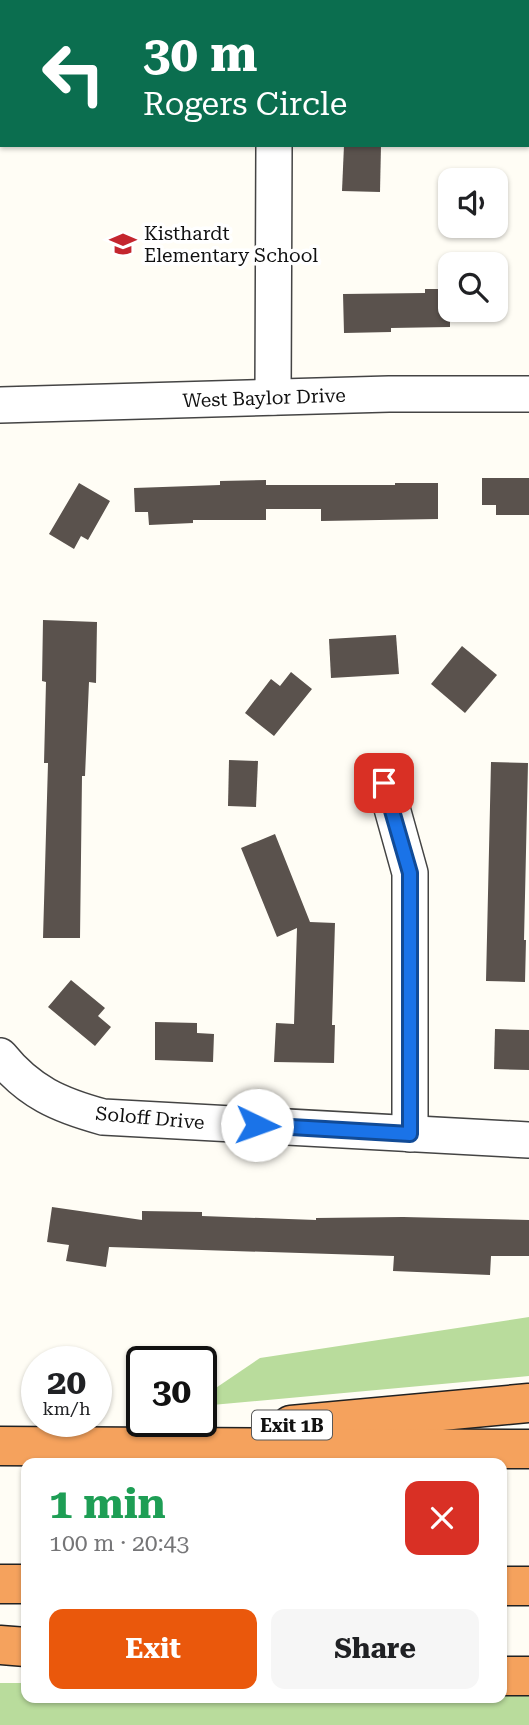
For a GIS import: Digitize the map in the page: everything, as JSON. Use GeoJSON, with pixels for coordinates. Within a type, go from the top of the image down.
{"type":"FeatureCollection","features":[{"type":"Feature","properties":{"kind":"highway","name":"Exit 1B"},"geometry":{"type":"LineString","coordinates":[[55,1446],[529,1403]]}},
{"type":"Feature","properties":{"kind":"highway"},"geometry":{"type":"LineString","coordinates":[[0,1446],[529,1449]]}},
{"type":"Feature","properties":{"kind":"highway"},"geometry":{"type":"LineString","coordinates":[[0,1584],[21,1584]]}},
{"type":"Feature","properties":{"kind":"highway"},"geometry":{"type":"LineString","coordinates":[[507,1586],[529,1586]]}},
{"type":"Feature","properties":{"kind":"highway"},"geometry":{"type":"LineString","coordinates":[[0,1645],[21,1647]]}},
{"type":"Feature","properties":{"kind":"highway"},"geometry":{"type":"LineString","coordinates":[[507,1676],[529,1675]]}},
{"type":"Feature","properties":{"kind":"street"},"geometry":{"type":"LineString","coordinates":[[273,397],[274,147]]}},
{"type":"Feature","properties":{"kind":"street","name":"West Baylor Drive"},"geometry":{"type":"LineString","coordinates":[[0,405],[273,397],[529,394]]}},
{"type":"Feature","properties":{"kind":"street"},"geometry":{"type":"LineString","coordinates":[[384,783],[410,873],[410,1134]]}},
{"type":"Feature","properties":{"kind":"street","name":"Soloff Drive"},"geometry":{"type":"LineString","coordinates":[[0,1056],[13,1073],[40,1094],[68,1107],[103,1116],[529,1140]]}},
{"type":"Feature","properties":{"kind":"green space"},"geometry":{"type":"Polygon","coordinates":[[[529,1317],[529,1376],[217,1405],[217,1387],[260,1358],[529,1317]]]}},
{"type":"Feature","properties":{"kind":"green space"},"geometry":{"type":"Polygon","coordinates":[[[0,1683],[21,1683],[21,1703],[507,1703],[507,1696],[529,1696],[529,1725],[0,1725],[0,1683]]]}},
{"type":"Feature","properties":{"kind":"building"},"geometry":{"type":"Polygon","coordinates":[[[344,147],[381,147],[380,192],[342,191],[344,147]]]}},
{"type":"Feature","properties":{"kind":"building"},"geometry":{"type":"Polygon","coordinates":[[[425,289],[438,289],[438,322],[450,322],[450,327],[391,328],[391,332],[344,333],[343,294],[425,293],[425,289]]]}},
{"type":"Feature","properties":{"kind":"building"},"geometry":{"type":"Polygon","coordinates":[[[482,478],[529,478],[529,515],[496,515],[496,505],[482,505],[482,478]]]}},
{"type":"Feature","properties":{"kind":"building"},"geometry":{"type":"Polygon","coordinates":[[[266,480],[266,485],[438,483],[438,519],[321,521],[321,509],[266,509],[266,520],[193,520],[193,523],[149,525],[148,512],[135,512],[134,488],[220,485],[220,481],[266,480]]]}},
{"type":"Feature","properties":{"kind":"building"},"geometry":{"type":"Polygon","coordinates":[[[79,483],[110,501],[88,540],[81,536],[74,549],[49,534],[79,483]]]}},
{"type":"Feature","properties":{"kind":"building"},"geometry":{"type":"Polygon","coordinates":[[[43,620],[97,622],[96,683],[89,682],[85,776],[82,776],[80,938],[43,938],[48,763],[44,763],[46,682],[42,681],[43,620]]]}},
{"type":"Feature","properties":{"kind":"building"},"geometry":{"type":"Polygon","coordinates":[[[396,635],[399,674],[331,678],[329,639],[396,635]]]}},
{"type":"Feature","properties":{"kind":"building"},"geometry":{"type":"Polygon","coordinates":[[[462,646],[497,675],[465,713],[431,684],[462,646]]]}},
{"type":"Feature","properties":{"kind":"building"},"geometry":{"type":"Polygon","coordinates":[[[291,672],[312,689],[274,736],[245,713],[271,679],[280,686],[291,672]]]}},
{"type":"Feature","properties":{"kind":"building"},"geometry":{"type":"Polygon","coordinates":[[[229,760],[258,761],[256,807],[228,806],[229,760]]]}},
{"type":"Feature","properties":{"kind":"building"},"geometry":{"type":"Polygon","coordinates":[[[491,762],[528,763],[525,982],[486,981],[491,762]]]}},
{"type":"Feature","properties":{"kind":"building"},"geometry":{"type":"Polygon","coordinates":[[[275,834],[310,922],[335,923],[332,1025],[335,1025],[334,1063],[274,1062],[276,1023],[294,1024],[297,928],[277,937],[241,848],[275,834]]]}},
{"type":"Feature","properties":{"kind":"building"},"geometry":{"type":"Polygon","coordinates":[[[71,980],[105,1008],[98,1016],[111,1027],[95,1046],[48,1007],[71,980]]]}},
{"type":"Feature","properties":{"kind":"building"},"geometry":{"type":"Polygon","coordinates":[[[155,1022],[197,1023],[197,1033],[214,1034],[213,1062],[155,1060],[155,1022]]]}},
{"type":"Feature","properties":{"kind":"building"},"geometry":{"type":"Polygon","coordinates":[[[495,1029],[529,1030],[529,1070],[494,1069],[495,1029]]]}},
{"type":"Feature","properties":{"kind":"building"},"geometry":{"type":"Polygon","coordinates":[[[52,1207],[142,1220],[142,1211],[202,1212],[202,1216],[316,1220],[403,1217],[529,1220],[529,1256],[491,1256],[490,1275],[393,1271],[394,1256],[109,1247],[106,1267],[66,1261],[69,1245],[47,1242],[52,1207]]]}},
{"type":"Feature","properties":{"kind":"place","name":"Kisthardt Elementary School"},"geometry":{"type":"Point","coordinates":[123,244]}},
{"type":"Feature","properties":{"kind":"route"},"geometry":{"type":"LineString","coordinates":[[257,1125],[410,1134],[410,873],[384,783]]}}]}
